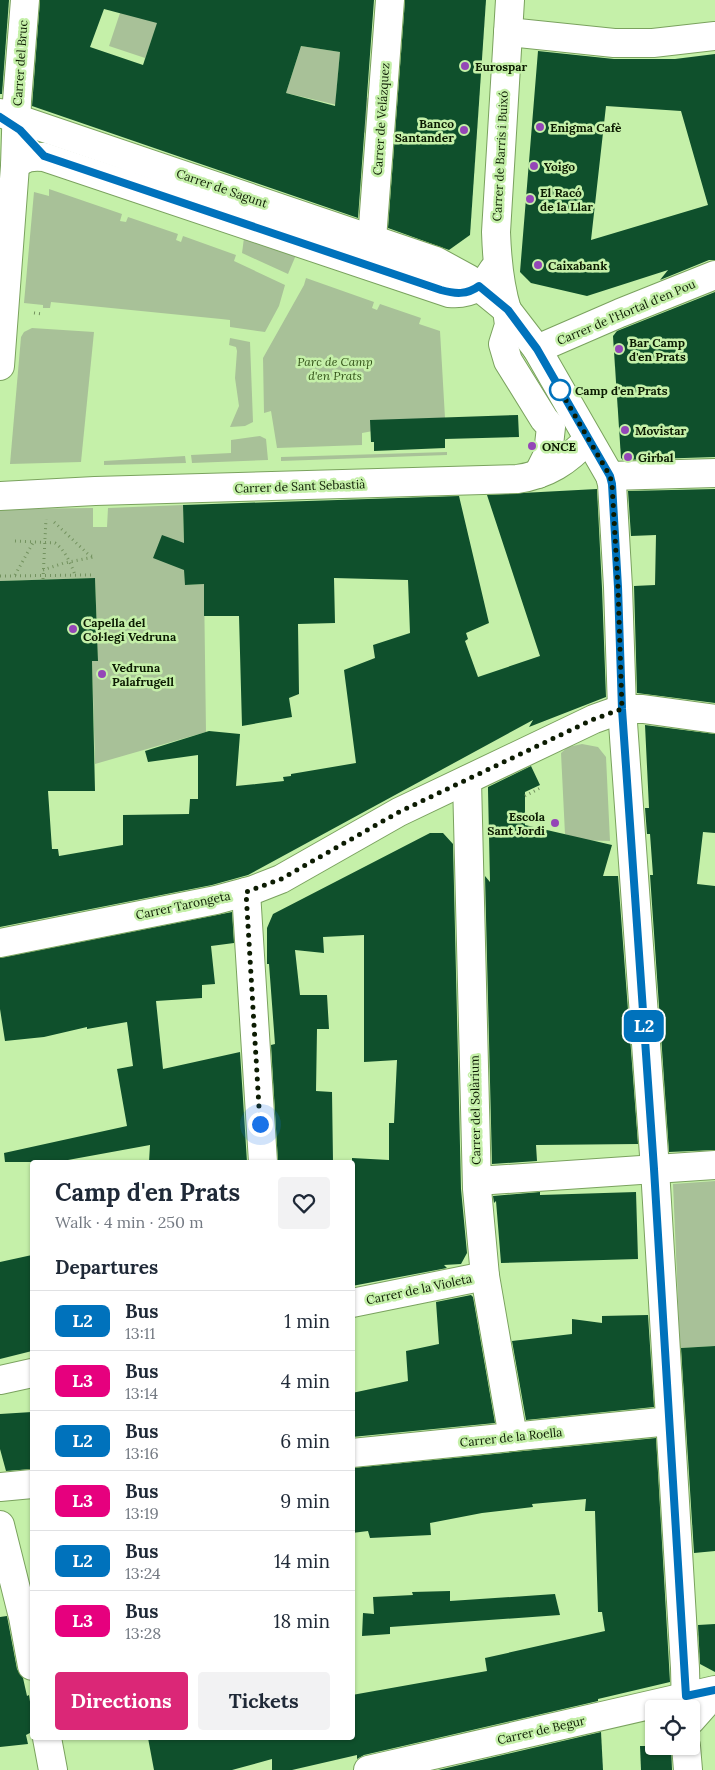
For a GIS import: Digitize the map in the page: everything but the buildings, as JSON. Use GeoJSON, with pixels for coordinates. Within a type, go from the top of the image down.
{"type":"FeatureCollection","features":[{"type":"Feature","properties":{"kind":"street","name":"Carrer del Bruc"},"geometry":{"type":"LineString","coordinates":[[0,366],[10,129],[25,0]]}},
{"type":"Feature","properties":{"kind":"street","name":"Carrer de Velázquez"},"geometry":{"type":"LineString","coordinates":[[372,239],[390,0]]}},
{"type":"Feature","properties":{"kind":"street","name":"Carrer de Barris i Buixó"},"geometry":{"type":"LineString","coordinates":[[508,310],[501,291],[496,262],[496,232],[510,0]]}},
{"type":"Feature","properties":{"kind":"street"},"geometry":{"type":"LineString","coordinates":[[508,32],[614,43],[653,43],[715,36]]}},
{"type":"Feature","properties":{"kind":"street"},"geometry":{"type":"LineString","coordinates":[[10,129],[22,159],[30,156],[44,156],[441,290],[464,293],[479,286],[489,276],[496,262]]}},
{"type":"Feature","properties":{"kind":"street","name":"Carrer de Sagunt"},"geometry":{"type":"LineString","coordinates":[[10,129],[372,239],[444,264],[460,267],[477,264],[490,249],[496,232]]}},
{"type":"Feature","properties":{"kind":"street","name":"Carrer de Sagunt"},"geometry":{"type":"LineString","coordinates":[[444,264],[479,286],[508,310]]}},
{"type":"Feature","properties":{"kind":"street","name":"Carrer de l'Hortal d'en Pou"},"geometry":{"type":"LineString","coordinates":[[537,349],[715,275]]}},
{"type":"Feature","properties":{"kind":"street"},"geometry":{"type":"LineString","coordinates":[[508,310],[537,349],[610,476],[612,484],[622,709],[654,1169],[687,1700]]}},
{"type":"Feature","properties":{"kind":"street"},"geometry":{"type":"LineString","coordinates":[[508,310],[509,325],[503,344],[508,361],[544,419],[554,425],[584,433]]}},
{"type":"Feature","properties":{"kind":"street"},"geometry":{"type":"LineString","coordinates":[[538,474],[551,443],[551,427],[549,423]]}},
{"type":"Feature","properties":{"kind":"street","name":"Carrer de Sant Sebastià"},"geometry":{"type":"LineString","coordinates":[[0,496],[94,491],[517,479],[553,469],[563,463],[584,433]]}},
{"type":"Feature","properties":{"kind":"street"},"geometry":{"type":"LineString","coordinates":[[610,476],[715,473]]}},
{"type":"Feature","properties":{"kind":"street","name":"Carrer Tarongeta"},"geometry":{"type":"LineString","coordinates":[[0,943],[216,900],[246,892],[281,879],[399,812],[594,719],[622,709],[643,709],[715,719]]}},
{"type":"Feature","properties":{"kind":"street","name":"Carrer del Solàrium"},"geometry":{"type":"LineString","coordinates":[[467,780],[477,1181],[485,1276],[513,1437]]}},
{"type":"Feature","properties":{"kind":"street"},"geometry":{"type":"LineString","coordinates":[[246,892],[263,1160]]}},
{"type":"Feature","properties":{"kind":"street"},"geometry":{"type":"LineString","coordinates":[[477,1181],[715,1165]]}},
{"type":"Feature","properties":{"kind":"street","name":"Carrer de la Violeta"},"geometry":{"type":"LineString","coordinates":[[355,1302],[485,1276]]}},
{"type":"Feature","properties":{"kind":"street"},"geometry":{"type":"LineString","coordinates":[[0,1380],[30,1373]]}},
{"type":"Feature","properties":{"kind":"street","name":"Carrer de la Roella"},"geometry":{"type":"LineString","coordinates":[[355,1453],[670,1421]]}},
{"type":"Feature","properties":{"kind":"street"},"geometry":{"type":"LineString","coordinates":[[0,1487],[30,1484]]}},
{"type":"Feature","properties":{"kind":"street"},"geometry":{"type":"LineString","coordinates":[[0,1525],[23,1617],[30,1655]]}},
{"type":"Feature","properties":{"kind":"street","name":"Carrer de Begur"},"geometry":{"type":"LineString","coordinates":[[700,1700],[715,1690]]}},
{"type":"Feature","properties":{"kind":"street"},"geometry":{"type":"LineString","coordinates":[[700,1704],[715,1698]]}},
{"type":"Feature","properties":{"kind":"street","name":"Carrer de Begur"},"geometry":{"type":"LineString","coordinates":[[368,1770],[645,1716]]}},
{"type":"Feature","properties":{"kind":"street"},"geometry":{"type":"LineString","coordinates":[[47,1740],[53,1770]]}},
{"type":"Feature","properties":{"kind":"street"},"geometry":{"type":"LineString","coordinates":[[687,1755],[688,1770]]}},
{"type":"Feature","properties":{"kind":"path"},"geometry":{"type":"LineString","coordinates":[[34,313],[43,314]]}},
{"type":"Feature","properties":{"kind":"path"},"geometry":{"type":"LineString","coordinates":[[43,570],[94,556],[90,555],[47,516],[43,570],[43,577]]}},
{"type":"Feature","properties":{"kind":"path"},"geometry":{"type":"LineString","coordinates":[[15,541],[55,543],[60,546],[70,562],[75,575]]}},
{"type":"Feature","properties":{"kind":"path"},"geometry":{"type":"LineString","coordinates":[[15,575],[34,541]]}},
{"type":"Feature","properties":{"kind":"path"},"geometry":{"type":"LineString","coordinates":[[0,576],[91,575]]}},
{"type":"Feature","properties":{"kind":"path"},"geometry":{"type":"LineString","coordinates":[[525,796],[542,788]]}},
{"type":"Feature","properties":{"kind":"green space"},"geometry":{"type":"Polygon","coordinates":[[[123,4],[161,13],[144,62],[145,58],[109,46],[123,4]]]}},
{"type":"Feature","properties":{"kind":"green space"},"geometry":{"type":"Polygon","coordinates":[[[301,46],[340,52],[336,96],[372,98],[370,133],[358,132],[330,118],[337,105],[286,93],[301,46]]]}},
{"type":"Feature","properties":{"kind":"green space"},"geometry":{"type":"Polygon","coordinates":[[[49,189],[122,214],[120,221],[126,222],[128,217],[178,234],[176,240],[181,242],[183,236],[236,255],[234,261],[285,285],[279,306],[265,332],[230,327],[230,320],[51,302],[50,308],[43,308],[43,305],[24,303],[34,192],[49,196],[49,189]]]}},
{"type":"Feature","properties":{"kind":"green space"},"geometry":{"type":"Polygon","coordinates":[[[244,238],[296,255],[288,274],[242,253],[244,238]]]}},
{"type":"Feature","properties":{"kind":"green space","name":"Parc de Camp d'en Prats"},"geometry":{"type":"Polygon","coordinates":[[[306,278],[374,302],[372,308],[377,310],[380,304],[421,318],[419,324],[440,331],[445,418],[362,433],[362,445],[277,448],[271,411],[264,413],[263,358],[304,285],[306,278]]]}},
{"type":"Feature","properties":{"kind":"green space"},"geometry":{"type":"Polygon","coordinates":[[[32,328],[94,332],[81,462],[10,464],[21,337],[24,332],[32,328]]]}},
{"type":"Feature","properties":{"kind":"green space"},"geometry":{"type":"Polygon","coordinates":[[[230,338],[250,342],[253,422],[245,426],[230,427],[239,406],[235,378],[237,351],[236,347],[229,345],[230,338]]]}},
{"type":"Feature","properties":{"kind":"green space"},"geometry":{"type":"Polygon","coordinates":[[[260,436],[266,439],[268,460],[192,463],[191,455],[231,453],[231,440],[260,436]]]}},
{"type":"Feature","properties":{"kind":"green space"},"geometry":{"type":"Polygon","coordinates":[[[447,452],[447,455],[281,461],[281,457],[447,452]]]}},
{"type":"Feature","properties":{"kind":"green space"},"geometry":{"type":"Polygon","coordinates":[[[185,456],[186,463],[104,465],[104,461],[185,456]]]}},
{"type":"Feature","properties":{"kind":"green space","name":"Vedruna Palafrugell"},"geometry":{"type":"Polygon","coordinates":[[[183,505],[185,585],[204,584],[206,732],[95,764],[92,661],[98,660],[95,578],[0,581],[0,509],[93,508],[93,527],[107,527],[108,508],[183,505]]]}},
{"type":"Feature","properties":{"kind":"green space"},"geometry":{"type":"Polygon","coordinates":[[[582,744],[598,747],[606,757],[610,841],[571,840],[571,836],[565,834],[561,753],[568,747],[582,744]]]}},
{"type":"Feature","properties":{"kind":"green space"},"geometry":{"type":"Polygon","coordinates":[[[715,1181],[715,1346],[680,1348],[673,1184],[715,1181]]]}},
{"type":"Feature","properties":{"kind":"bus line","name":"L2"},"geometry":{"type":"LineString","coordinates":[[0,117],[20,130],[44,156],[449,293],[464,293],[479,286],[508,310],[537,349],[610,476],[618,587],[622,709],[654,1169],[686,1696],[715,1690]]}},
{"type":"Feature","properties":{"kind":"place","name":"Eurospar"},"geometry":{"type":"Point","coordinates":[465,66]}},
{"type":"Feature","properties":{"kind":"place","name":"Enigma Cafè"},"geometry":{"type":"Point","coordinates":[540,127]}},
{"type":"Feature","properties":{"kind":"place","name":"Banco Santander"},"geometry":{"type":"Point","coordinates":[464,130]}},
{"type":"Feature","properties":{"kind":"place","name":"Yoigo"},"geometry":{"type":"Point","coordinates":[534,166]}},
{"type":"Feature","properties":{"kind":"place","name":"El Racó de la Llar"},"geometry":{"type":"Point","coordinates":[530,199]}},
{"type":"Feature","properties":{"kind":"place","name":"Caixabank"},"geometry":{"type":"Point","coordinates":[538,265]}},
{"type":"Feature","properties":{"kind":"place","name":"Bar Camp d'en Prats"},"geometry":{"type":"Point","coordinates":[619,349]}},
{"type":"Feature","properties":{"kind":"place","name":"Camp d'en Prats"},"geometry":{"type":"Point","coordinates":[560,390]}},
{"type":"Feature","properties":{"kind":"place","name":"Movistar"},"geometry":{"type":"Point","coordinates":[625,430]}},
{"type":"Feature","properties":{"kind":"place","name":"ONCE"},"geometry":{"type":"Point","coordinates":[532,446]}},
{"type":"Feature","properties":{"kind":"place","name":"Girbal"},"geometry":{"type":"Point","coordinates":[628,457]}},
{"type":"Feature","properties":{"kind":"place","name":"Capella del Col·legi Vedruna"},"geometry":{"type":"Point","coordinates":[73,629]}},
{"type":"Feature","properties":{"kind":"place","name":"Vedruna Palafrugell"},"geometry":{"type":"Point","coordinates":[102,674]}},
{"type":"Feature","properties":{"kind":"place","name":"Escola Sant Jordi"},"geometry":{"type":"Point","coordinates":[555,823]}},
{"type":"Feature","properties":{"kind":"route"},"geometry":{"type":"LineString","coordinates":[[260,1124],[246,892],[281,879],[399,812],[594,719],[622,709],[612,484],[610,476],[560,390]]}}]}
